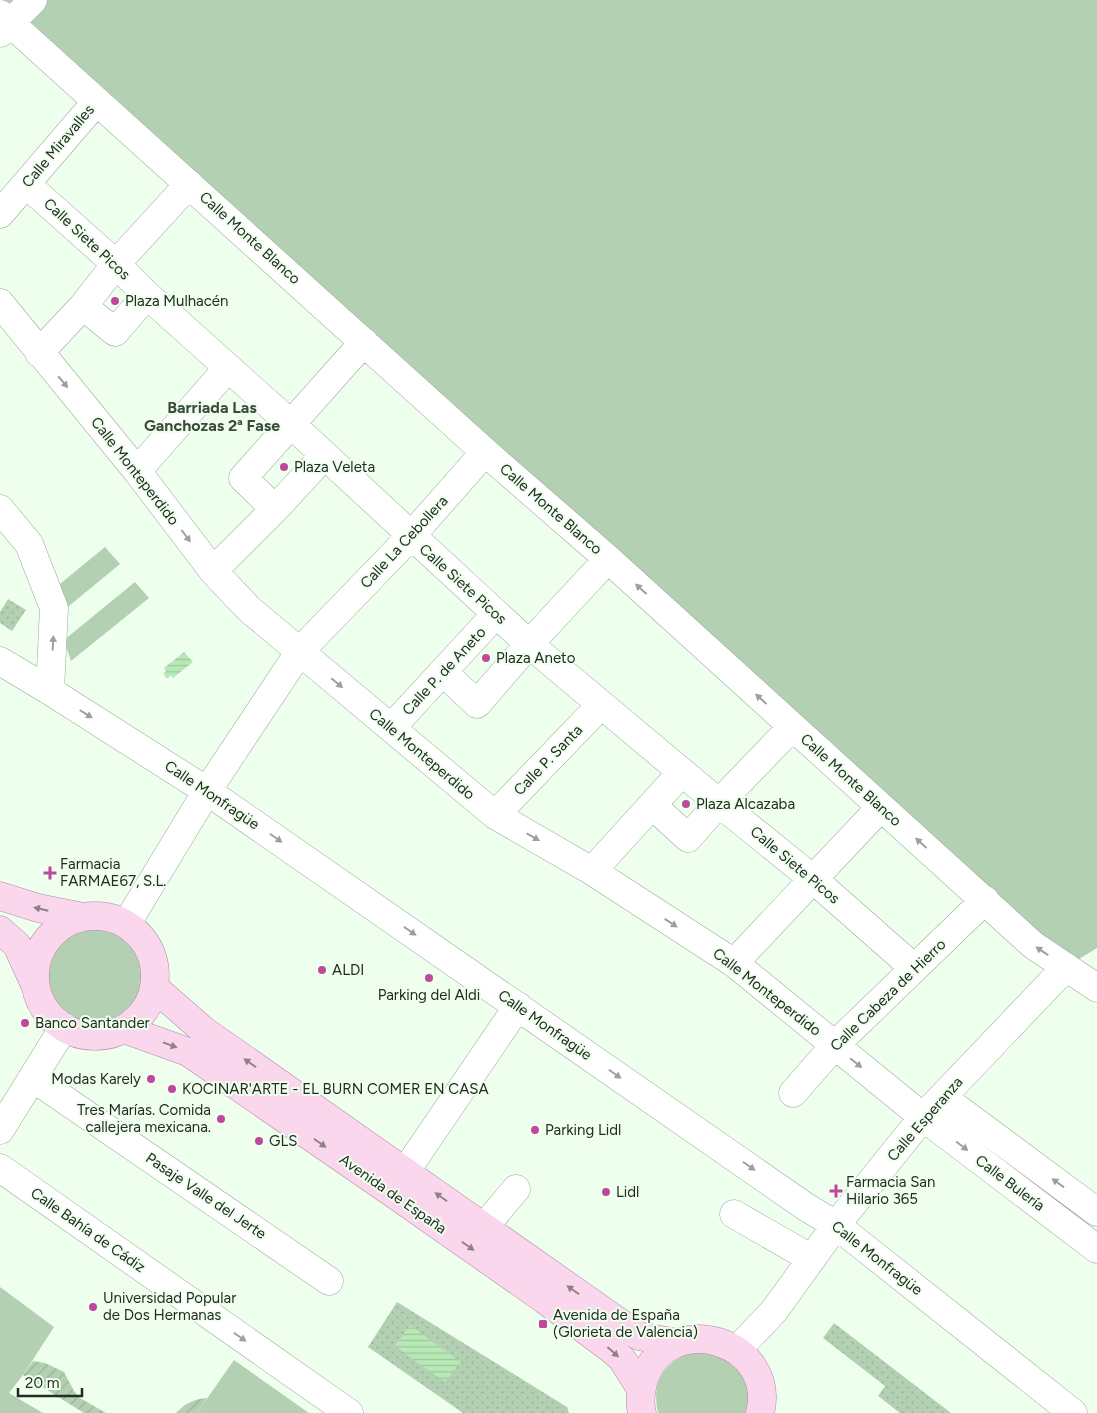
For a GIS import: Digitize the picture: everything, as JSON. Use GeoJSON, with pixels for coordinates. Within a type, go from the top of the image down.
{"type":"FeatureCollection","features":[{"type":"Feature","properties":{"kind":"main road"},"geometry":{"type":"LineString","coordinates":[[0,896],[38,908],[83,917],[103,916],[127,923],[143,938],[154,962],[155,988],[144,1012],[124,1029],[104,1036],[83,1035],[64,1027],[51,1017],[46,1010],[17,945],[0,930]]}},
{"type":"Feature","properties":{"kind":"main road"},"geometry":{"type":"LineString","coordinates":[[36,988],[36,969],[40,952],[50,936],[64,924],[83,917]]}},
{"type":"Feature","properties":{"kind":"main road","name":"Avenida de España"},"geometry":{"type":"LineString","coordinates":[[155,988],[203,1030],[639,1336],[677,1343]]}},
{"type":"Feature","properties":{"kind":"main road","name":"Avenida de España"},"geometry":{"type":"LineString","coordinates":[[124,1029],[188,1052],[545,1300],[622,1359],[642,1401]]}},
{"type":"Feature","properties":{"kind":"main road"},"geometry":{"type":"LineString","coordinates":[[642,1401],[648,1370],[660,1354],[677,1343],[697,1338],[718,1341],[737,1350],[749,1362],[758,1377],[762,1394],[761,1412]]}},
{"type":"Feature","properties":{"kind":"street"},"geometry":{"type":"LineString","coordinates":[[3,23],[33,0]]}},
{"type":"Feature","properties":{"kind":"street","name":"Calle Monte Blanco"},"geometry":{"type":"LineString","coordinates":[[3,23],[97,101],[190,184],[485,452],[608,559],[1033,945],[1097,988]]}},
{"type":"Feature","properties":{"kind":"street","name":"Calle Miravalles"},"geometry":{"type":"LineString","coordinates":[[0,214],[97,101]]}},
{"type":"Feature","properties":{"kind":"street","name":"Calle Siete Picos"},"geometry":{"type":"LineString","coordinates":[[26,184],[292,424],[410,536],[529,644],[813,879],[914,968]]}},
{"type":"Feature","properties":{"kind":"street"},"geometry":{"type":"LineString","coordinates":[[39,353],[83,306],[116,264],[190,184]]}},
{"type":"Feature","properties":{"kind":"street"},"geometry":{"type":"LineString","coordinates":[[83,306],[115,332],[147,295]]}},
{"type":"Feature","properties":{"kind":"street","name":"Calle Monteperdido"},"geometry":{"type":"LineString","coordinates":[[0,303],[39,353],[138,471],[213,571],[249,609],[496,815],[592,871],[734,963],[923,1117]]}},
{"type":"Feature","properties":{"kind":"street"},"geometry":{"type":"LineString","coordinates":[[275,510],[243,478],[364,342]]}},
{"type":"Feature","properties":{"kind":"street"},"geometry":{"type":"LineString","coordinates":[[138,471],[228,368]]}},
{"type":"Feature","properties":{"kind":"street","name":"Calle La Cebollera"},"geometry":{"type":"LineString","coordinates":[[127,923],[207,791],[300,651],[410,536],[485,452]]}},
{"type":"Feature","properties":{"kind":"street"},"geometry":{"type":"LineString","coordinates":[[213,571],[275,510],[324,456]]}},
{"type":"Feature","properties":{"kind":"street"},"geometry":{"type":"LineString","coordinates":[[0,508],[29,544],[54,608],[50,691]]}},
{"type":"Feature","properties":{"kind":"street"},"geometry":{"type":"LineString","coordinates":[[444,672],[477,704],[529,644],[608,559]]}},
{"type":"Feature","properties":{"kind":"street","name":"Calle P. de Aneto"},"geometry":{"type":"LineString","coordinates":[[392,728],[496,614]]}},
{"type":"Feature","properties":{"kind":"street","name":"Calle Monfragüe"},"geometry":{"type":"LineString","coordinates":[[0,662],[50,691],[207,791],[798,1201],[836,1225],[1073,1413]]}},
{"type":"Feature","properties":{"kind":"street","name":"Calle P. Santa"},"geometry":{"type":"LineString","coordinates":[[496,815],[602,705]]}},
{"type":"Feature","properties":{"kind":"street"},"geometry":{"type":"LineString","coordinates":[[652,805],[688,838],[792,727]]}},
{"type":"Feature","properties":{"kind":"street"},"geometry":{"type":"LineString","coordinates":[[592,871],[682,772]]}},
{"type":"Feature","properties":{"kind":"street"},"geometry":{"type":"LineString","coordinates":[[734,963],[881,807]]}},
{"type":"Feature","properties":{"kind":"street","name":"Calle Cabeza de Hierro"},"geometry":{"type":"LineString","coordinates":[[793,1093],[835,1045],[985,900]]}},
{"type":"Feature","properties":{"kind":"street","name":"Calle Esperanza"},"geometry":{"type":"LineString","coordinates":[[737,1350],[774,1311],[836,1225],[923,1117],[1066,967]]}},
{"type":"Feature","properties":{"kind":"street"},"geometry":{"type":"LineString","coordinates":[[405,1172],[518,1006]]}},
{"type":"Feature","properties":{"kind":"street"},"geometry":{"type":"LineString","coordinates":[[0,1130],[64,1027]]}},
{"type":"Feature","properties":{"kind":"street","name":"Pasaje Valle del Jerte"},"geometry":{"type":"LineString","coordinates":[[34,1078],[329,1281]]}},
{"type":"Feature","properties":{"kind":"street"},"geometry":{"type":"LineString","coordinates":[[942,1097],[1097,1212]]}},
{"type":"Feature","properties":{"kind":"street","name":"Calle Bulería"},"geometry":{"type":"LineString","coordinates":[[923,1117],[1097,1249]]}},
{"type":"Feature","properties":{"kind":"street","name":"Calle Bahía de Cádiz"},"geometry":{"type":"LineString","coordinates":[[0,1168],[349,1413]]}},
{"type":"Feature","properties":{"kind":"street"},"geometry":{"type":"LineString","coordinates":[[484,1228],[516,1189]]}},
{"type":"Feature","properties":{"kind":"street"},"geometry":{"type":"LineString","coordinates":[[734,1214],[812,1259]]}},
{"type":"Feature","properties":{"kind":"shaded area"},"geometry":{"type":"Polygon","coordinates":[[[0,0],[1097,0],[1097,948],[1066,967],[0,14],[0,0]]]}},
{"type":"Feature","properties":{"kind":"shaded area"},"geometry":{"type":"Polygon","coordinates":[[[105,547],[120,564],[58,615],[55,588],[105,547]]]}},
{"type":"Feature","properties":{"kind":"shaded area"},"geometry":{"type":"Polygon","coordinates":[[[135,582],[149,598],[71,661],[64,640],[135,582]]]}},
{"type":"Feature","properties":{"kind":"shaded area"},"geometry":{"type":"Polygon","coordinates":[[[8,599],[26,610],[12,631],[0,623],[0,612],[8,599]]]}},
{"type":"Feature","properties":{"kind":"shaded area"},"geometry":{"type":"Polygon","coordinates":[[[184,652],[193,662],[173,678],[171,675],[168,678],[165,677],[164,673],[166,671],[164,668],[184,652]]]}},
{"type":"Feature","properties":{"kind":"shaded area"},"geometry":{"type":"Polygon","coordinates":[[[97,927],[115,930],[131,941],[142,957],[145,975],[142,993],[131,1009],[115,1020],[97,1023],[79,1020],[63,1009],[52,993],[49,975],[52,957],[63,941],[79,930],[97,927]]]}},
{"type":"Feature","properties":{"kind":"shaded area"},"geometry":{"type":"Polygon","coordinates":[[[0,1287],[54,1327],[9,1393],[43,1413],[0,1413],[0,1287]]]}},
{"type":"Feature","properties":{"kind":"shaded area"},"geometry":{"type":"Polygon","coordinates":[[[397,1302],[567,1407],[569,1413],[463,1413],[368,1347],[397,1302]]]}},
{"type":"Feature","properties":{"kind":"shaded area"},"geometry":{"type":"Polygon","coordinates":[[[834,1323],[951,1413],[900,1413],[878,1396],[885,1386],[823,1338],[834,1323]]]}},
{"type":"Feature","properties":{"kind":"shaded area"},"geometry":{"type":"Polygon","coordinates":[[[410,1325],[461,1362],[445,1382],[395,1346],[410,1325]]]}},
{"type":"Feature","properties":{"kind":"shaded area"},"geometry":{"type":"Polygon","coordinates":[[[691,1351],[724,1354],[748,1377],[749,1413],[658,1413],[656,1392],[662,1375],[673,1362],[691,1351]]]}},
{"type":"Feature","properties":{"kind":"shaded area"},"geometry":{"type":"Polygon","coordinates":[[[234,1360],[309,1413],[197,1413],[234,1360]]]}},
{"type":"Feature","properties":{"kind":"shaded area"},"geometry":{"type":"Polygon","coordinates":[[[33,1361],[45,1363],[64,1372],[80,1398],[106,1413],[84,1413],[23,1375],[33,1361]]]}},
{"type":"Feature","properties":{"kind":"shaded area"},"geometry":{"type":"Polygon","coordinates":[[[207,1398],[197,1413],[176,1413],[190,1402],[207,1398]]]}},
{"type":"Feature","properties":{"kind":"place","name":"Plaza Mulhacén"},"geometry":{"type":"Point","coordinates":[115,301]}},
{"type":"Feature","properties":{"kind":"place","name":"Plaza Veleta"},"geometry":{"type":"Point","coordinates":[284,467]}},
{"type":"Feature","properties":{"kind":"place","name":"Plaza Aneto"},"geometry":{"type":"Point","coordinates":[486,658]}},
{"type":"Feature","properties":{"kind":"place","name":"Plaza Alcazaba"},"geometry":{"type":"Point","coordinates":[686,804]}},
{"type":"Feature","properties":{"kind":"place","name":"Farmacia FARMAE67, S.L."},"geometry":{"type":"Point","coordinates":[50,873]}},
{"type":"Feature","properties":{"kind":"place","name":"ALDI"},"geometry":{"type":"Point","coordinates":[322,970]}},
{"type":"Feature","properties":{"kind":"place","name":"Parking del Aldi"},"geometry":{"type":"Point","coordinates":[429,978]}},
{"type":"Feature","properties":{"kind":"place","name":"Banco Santander"},"geometry":{"type":"Point","coordinates":[25,1023]}},
{"type":"Feature","properties":{"kind":"place","name":"Modas Karely"},"geometry":{"type":"Point","coordinates":[151,1079]}},
{"type":"Feature","properties":{"kind":"place","name":"KOCINAR'ARTE - EL BURN COMER EN CASA"},"geometry":{"type":"Point","coordinates":[172,1089]}},
{"type":"Feature","properties":{"kind":"place","name":"Tres Marías. Comida callejera mexicana."},"geometry":{"type":"Point","coordinates":[221,1119]}},
{"type":"Feature","properties":{"kind":"place","name":"Parking Lidl"},"geometry":{"type":"Point","coordinates":[535,1130]}},
{"type":"Feature","properties":{"kind":"place","name":"GLS"},"geometry":{"type":"Point","coordinates":[259,1141]}},
{"type":"Feature","properties":{"kind":"place","name":"Farmacia San Hilario 365"},"geometry":{"type":"Point","coordinates":[836,1191]}},
{"type":"Feature","properties":{"kind":"place","name":"Lidl"},"geometry":{"type":"Point","coordinates":[606,1192]}},
{"type":"Feature","properties":{"kind":"place","name":"Universidad Popular de Dos Hermanas"},"geometry":{"type":"Point","coordinates":[93,1307]}},
{"type":"Feature","properties":{"kind":"place","name":"Avenida de España (Glorieta de Valencia)"},"geometry":{"type":"Point","coordinates":[543,1324]}},
{"type":"Feature","properties":{"kind":"district","name":"Barriada Las Ganchozas 2ª Fase"},"geometry":{"type":"Point","coordinates":[212,416]}}]}
